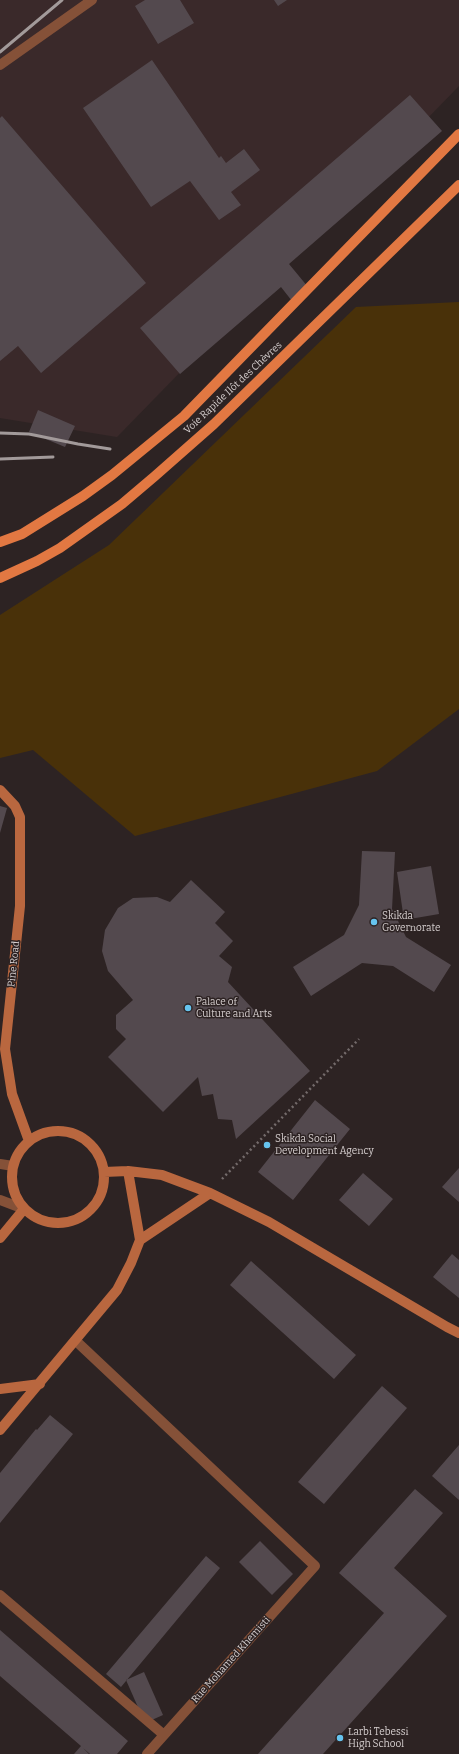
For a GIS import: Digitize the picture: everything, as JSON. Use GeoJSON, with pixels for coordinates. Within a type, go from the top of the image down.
{"type":"FeatureCollection","features":[{"type":"Feature","properties":{"kind":"main road","name":"Voie Rapide Ilôt des Chèvres"},"geometry":{"type":"LineString","coordinates":[[0,542],[22,534],[49,518],[112,475],[184,416],[459,134]]}},
{"type":"Feature","properties":{"kind":"main road","name":"Voie Rapide Ilôt des Chèvres"},"geometry":{"type":"LineString","coordinates":[[0,578],[37,561],[60,548],[122,504],[155,476],[214,424],[459,185]]}},
{"type":"Feature","properties":{"kind":"main road","name":"Pine Road"},"geometry":{"type":"LineString","coordinates":[[0,790],[15,806],[20,817],[20,906],[5,1049],[12,1094],[29,1140]]}},
{"type":"Feature","properties":{"kind":"main road"},"geometry":{"type":"LineString","coordinates":[[48,1132],[69,1132],[82,1137],[93,1146],[101,1158],[104,1172],[104,1187],[99,1200],[90,1211],[77,1220],[64,1223],[49,1223],[36,1218],[24,1209],[15,1196],[11,1181],[13,1166],[19,1152],[29,1140],[48,1132]]}},
{"type":"Feature","properties":{"kind":"main road"},"geometry":{"type":"LineString","coordinates":[[104,1172],[128,1171],[162,1175],[210,1193],[268,1222],[447,1327],[459,1332]]}},
{"type":"Feature","properties":{"kind":"main road"},"geometry":{"type":"LineString","coordinates":[[0,1430],[76,1341],[117,1290],[132,1263],[140,1240],[128,1171]]}},
{"type":"Feature","properties":{"kind":"main road"},"geometry":{"type":"LineString","coordinates":[[140,1240],[210,1193]]}},
{"type":"Feature","properties":{"kind":"main road"},"geometry":{"type":"LineString","coordinates":[[0,1238],[24,1209]]}},
{"type":"Feature","properties":{"kind":"main road"},"geometry":{"type":"LineString","coordinates":[[0,1389],[40,1384]]}},
{"type":"Feature","properties":{"kind":"street"},"geometry":{"type":"LineString","coordinates":[[0,65],[92,0]]}},
{"type":"Feature","properties":{"kind":"street"},"geometry":{"type":"LineString","coordinates":[[0,1164],[13,1166]]}},
{"type":"Feature","properties":{"kind":"street"},"geometry":{"type":"LineString","coordinates":[[0,1200],[24,1209]]}},
{"type":"Feature","properties":{"kind":"street","name":"Rue Mohamed Khemisti"},"geometry":{"type":"LineString","coordinates":[[76,1341],[315,1566],[147,1754]]}},
{"type":"Feature","properties":{"kind":"street"},"geometry":{"type":"LineString","coordinates":[[0,1595],[164,1735]]}},
{"type":"Feature","properties":{"kind":"path"},"geometry":{"type":"LineString","coordinates":[[227,1173],[359,1039]]}},
{"type":"Feature","properties":{"kind":"shaded area"},"geometry":{"type":"Polygon","coordinates":[[[0,0],[459,0],[459,86],[117,437],[0,418],[0,0]]]}},
{"type":"Feature","properties":{"kind":"shaded area"},"geometry":{"type":"Polygon","coordinates":[[[459,302],[459,709],[377,771],[135,836],[33,750],[0,758],[0,615],[109,545],[356,307],[459,302]]]}},
{"type":"Feature","properties":{"kind":"building"},"geometry":{"type":"Polygon","coordinates":[[[145,0],[180,0],[194,23],[158,44],[135,6],[145,0]]]}},
{"type":"Feature","properties":{"kind":"building"},"geometry":{"type":"Polygon","coordinates":[[[274,0],[287,0],[278,6],[274,0]]]}},
{"type":"Feature","properties":{"kind":"building"},"geometry":{"type":"Polygon","coordinates":[[[152,60],[219,158],[221,156],[226,163],[244,149],[260,170],[231,192],[241,205],[219,220],[190,181],[151,207],[83,108],[152,60]]]}},
{"type":"Feature","properties":{"kind":"building"},"geometry":{"type":"Polygon","coordinates":[[[410,95],[442,131],[289,264],[308,287],[292,301],[281,287],[180,374],[140,328],[410,95]]]}},
{"type":"Feature","properties":{"kind":"building"},"geometry":{"type":"Polygon","coordinates":[[[2,116],[146,283],[41,373],[18,346],[0,361],[0,118],[2,116]]]}},
{"type":"Feature","properties":{"kind":"building"},"geometry":{"type":"Polygon","coordinates":[[[38,410],[75,426],[65,447],[29,432],[38,410]]]}},
{"type":"Feature","properties":{"kind":"building"},"geometry":{"type":"Polygon","coordinates":[[[0,806],[7,808],[0,833],[0,806]]]}},
{"type":"Feature","properties":{"kind":"building","name":"Skikda Governorate"},"geometry":{"type":"Polygon","coordinates":[[[362,851],[395,852],[392,909],[406,937],[451,965],[434,992],[393,966],[362,963],[311,996],[293,967],[344,935],[359,905],[362,851]]]}},
{"type":"Feature","properties":{"kind":"building"},"geometry":{"type":"Polygon","coordinates":[[[431,866],[439,914],[404,920],[397,872],[431,866]]]}},
{"type":"Feature","properties":{"kind":"building","name":"Palace of Culture and Arts"},"geometry":{"type":"Polygon","coordinates":[[[191,880],[225,912],[215,923],[233,941],[219,956],[232,967],[228,982],[310,1071],[236,1139],[232,1120],[218,1119],[213,1094],[202,1096],[198,1077],[163,1112],[108,1057],[126,1039],[116,1029],[116,1015],[133,1000],[108,971],[102,951],[105,930],[118,908],[133,898],[157,897],[170,902],[191,880]]]}},
{"type":"Feature","properties":{"kind":"building"},"geometry":{"type":"Polygon","coordinates":[[[315,1100],[350,1129],[293,1200],[258,1172],[315,1100]]]}},
{"type":"Feature","properties":{"kind":"building"},"geometry":{"type":"Polygon","coordinates":[[[459,1168],[459,1202],[442,1187],[459,1168]]]}},
{"type":"Feature","properties":{"kind":"building"},"geometry":{"type":"Polygon","coordinates":[[[363,1173],[393,1199],[369,1226],[339,1200],[363,1173]]]}},
{"type":"Feature","properties":{"kind":"building"},"geometry":{"type":"Polygon","coordinates":[[[452,1254],[459,1260],[459,1298],[433,1277],[452,1254]]]}},
{"type":"Feature","properties":{"kind":"building"},"geometry":{"type":"Polygon","coordinates":[[[251,1261],[356,1355],[334,1379],[230,1285],[251,1261]]]}},
{"type":"Feature","properties":{"kind":"building"},"geometry":{"type":"Polygon","coordinates":[[[382,1386],[407,1408],[324,1504],[298,1482],[382,1386]]]}},
{"type":"Feature","properties":{"kind":"building"},"geometry":{"type":"Polygon","coordinates":[[[50,1415],[73,1434],[0,1523],[0,1473],[36,1429],[37,1430],[50,1415]]]}},
{"type":"Feature","properties":{"kind":"building"},"geometry":{"type":"Polygon","coordinates":[[[459,1445],[459,1500],[432,1476],[459,1445]]]}},
{"type":"Feature","properties":{"kind":"building"},"geometry":{"type":"Polygon","coordinates":[[[415,1489],[443,1513],[394,1568],[447,1616],[323,1754],[258,1754],[384,1613],[339,1573],[415,1489]]]}},
{"type":"Feature","properties":{"kind":"building"},"geometry":{"type":"Polygon","coordinates":[[[260,1541],[293,1574],[272,1595],[239,1562],[260,1541]]]}},
{"type":"Feature","properties":{"kind":"building"},"geometry":{"type":"Polygon","coordinates":[[[206,1556],[220,1568],[121,1687],[106,1674],[206,1556]]]}},
{"type":"Feature","properties":{"kind":"building"},"geometry":{"type":"Polygon","coordinates":[[[0,1630],[128,1741],[117,1754],[90,1754],[83,1748],[89,1754],[74,1754],[81,1746],[0,1676],[0,1630]]]}},
{"type":"Feature","properties":{"kind":"building"},"geometry":{"type":"Polygon","coordinates":[[[144,1672],[163,1715],[145,1723],[126,1680],[144,1672]]]}},
{"type":"Feature","properties":{"kind":"railway"},"geometry":{"type":"LineString","coordinates":[[0,52],[62,0]]}},
{"type":"Feature","properties":{"kind":"railway"},"geometry":{"type":"LineString","coordinates":[[0,433],[29,434],[110,449]]}},
{"type":"Feature","properties":{"kind":"railway"},"geometry":{"type":"LineString","coordinates":[[0,459],[53,457]]}},
{"type":"Feature","properties":{"kind":"place","name":"Skikda Governorate"},"geometry":{"type":"Point","coordinates":[374,922]}},
{"type":"Feature","properties":{"kind":"place","name":"Palace of Culture and Arts"},"geometry":{"type":"Point","coordinates":[188,1008]}},
{"type":"Feature","properties":{"kind":"place","name":"Skikda Social Development Agency"},"geometry":{"type":"Point","coordinates":[267,1145]}},
{"type":"Feature","properties":{"kind":"place","name":"Larbi Tebessi High School"},"geometry":{"type":"Point","coordinates":[340,1738]}}]}
